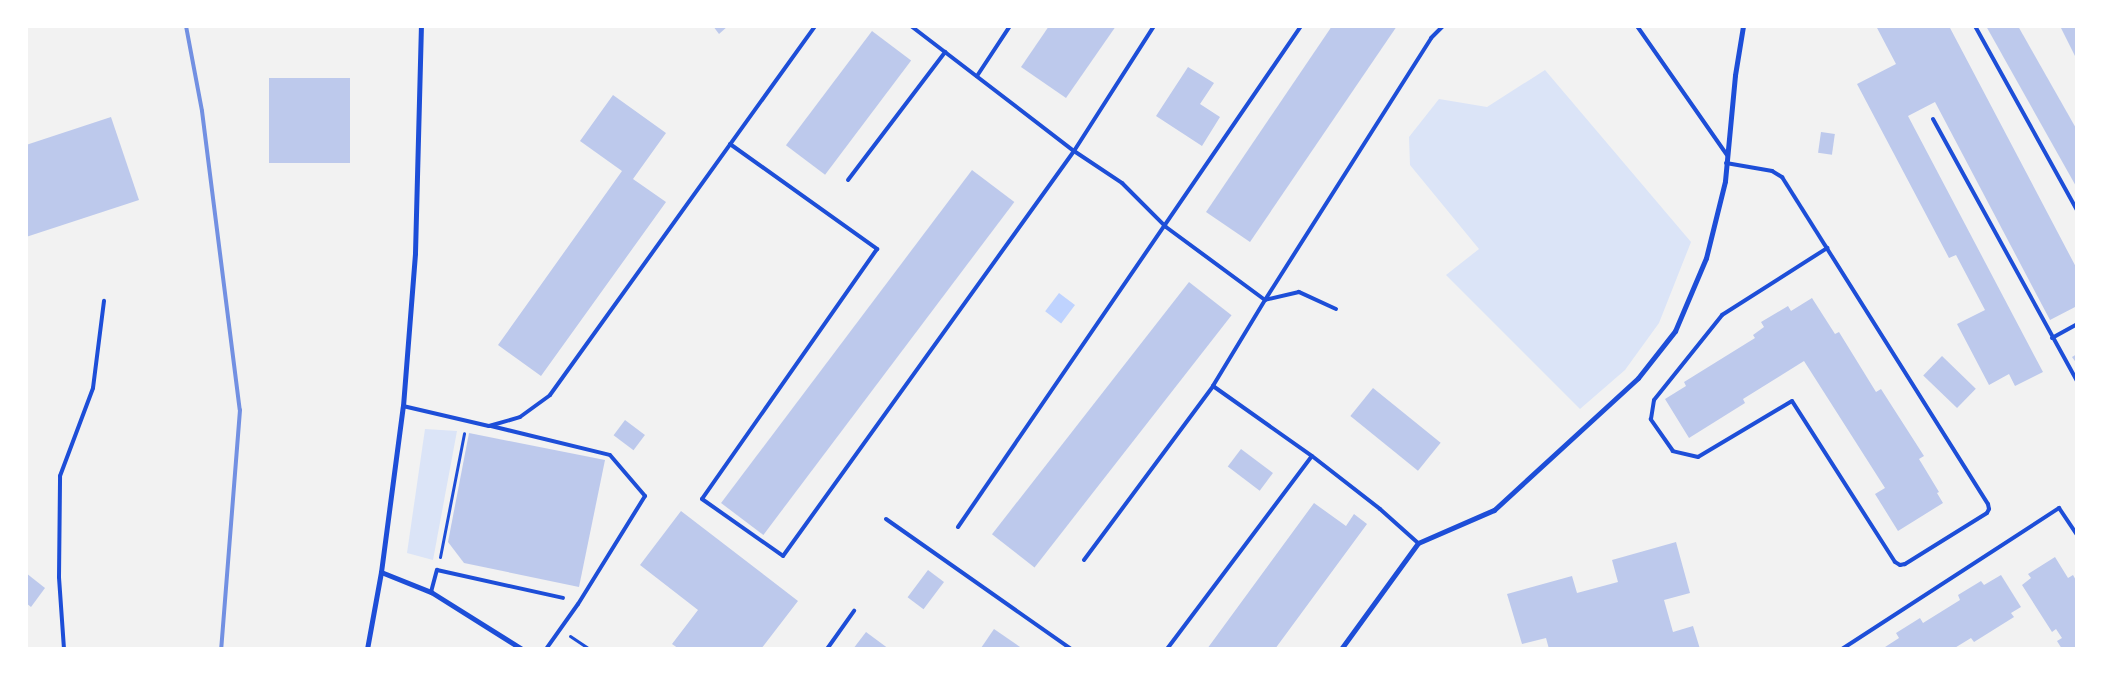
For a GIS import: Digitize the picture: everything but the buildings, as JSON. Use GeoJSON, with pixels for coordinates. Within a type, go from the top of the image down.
{"type":"FeatureCollection","features":[{"type":"Feature","properties":{"kind":"street"},"geometry":{"type":"LineString","coordinates":[[367,649],[380,572],[403,406],[415,253],[420,26]]}},
{"type":"Feature","properties":{"kind":"street"},"geometry":{"type":"LineString","coordinates":[[1342,649],[1418,543],[1494,510],[1638,378],[1675,331],[1702,267],[1725,181],[1735,75],[1743,26]]}},
{"type":"Feature","properties":{"kind":"street"},"geometry":{"type":"LineString","coordinates":[[380,572],[431,592],[522,649]]}},
{"type":"Feature","properties":{"kind":"lane"},"geometry":{"type":"LineString","coordinates":[[489,426],[520,417],[550,395],[815,26]]}},
{"type":"Feature","properties":{"kind":"lane"},"geometry":{"type":"LineString","coordinates":[[911,26],[1074,150],[1122,183],[1166,227],[1266,300],[1299,292],[1336,310]]}},
{"type":"Feature","properties":{"kind":"lane"},"geometry":{"type":"LineString","coordinates":[[977,76],[1010,26]]}},
{"type":"Feature","properties":{"kind":"lane"},"geometry":{"type":"LineString","coordinates":[[730,144],[877,249],[702,499],[783,556],[1074,150],[1154,26]]}},
{"type":"Feature","properties":{"kind":"lane"},"geometry":{"type":"LineString","coordinates":[[958,527],[1166,227],[1301,26]]}},
{"type":"Feature","properties":{"kind":"lane"},"geometry":{"type":"LineString","coordinates":[[1084,560],[1213,386],[1431,38],[1443,26]]}},
{"type":"Feature","properties":{"kind":"lane"},"geometry":{"type":"LineString","coordinates":[[1637,26],[1727,155]]}},
{"type":"Feature","properties":{"kind":"lane"},"geometry":{"type":"LineString","coordinates":[[1975,26],[2077,210]]}},
{"type":"Feature","properties":{"kind":"lane"},"geometry":{"type":"LineString","coordinates":[[848,180],[945,52]]}},
{"type":"Feature","properties":{"kind":"lane"},"geometry":{"type":"LineString","coordinates":[[1933,119],[2077,381]]}},
{"type":"Feature","properties":{"kind":"lane"},"geometry":{"type":"LineString","coordinates":[[1726,164],[1778,173],[1827,248],[1988,504],[1989,509],[1987,512],[1905,564],[1900,565],[1895,562],[1792,401],[1698,457],[1673,452],[1651,419],[1654,400],[1722,315],[1827,248]]}},
{"type":"Feature","properties":{"kind":"lane"},"geometry":{"type":"LineString","coordinates":[[64,649],[59,577],[60,476],[93,388],[104,301]]}},
{"type":"Feature","properties":{"kind":"lane"},"geometry":{"type":"LineString","coordinates":[[2052,338],[2077,324]]}},
{"type":"Feature","properties":{"kind":"lane"},"geometry":{"type":"LineString","coordinates":[[1213,386],[1312,456],[1380,509],[1418,543]]}},
{"type":"Feature","properties":{"kind":"lane"},"geometry":{"type":"LineString","coordinates":[[403,406],[610,456],[645,496],[561,630],[546,649]]}},
{"type":"Feature","properties":{"kind":"lane"},"geometry":{"type":"LineString","coordinates":[[1167,649],[1312,456]]}},
{"type":"Feature","properties":{"kind":"lane"},"geometry":{"type":"LineString","coordinates":[[1842,649],[2059,508],[2077,535]]}},
{"type":"Feature","properties":{"kind":"lane"},"geometry":{"type":"LineString","coordinates":[[886,519],[1071,649]]}},
{"type":"Feature","properties":{"kind":"lane"},"geometry":{"type":"LineString","coordinates":[[431,592],[437,570],[563,598]]}},
{"type":"Feature","properties":{"kind":"lane"},"geometry":{"type":"LineString","coordinates":[[827,649],[854,611]]}},
{"type":"Feature","properties":{"kind":"path"},"geometry":{"type":"LineString","coordinates":[[437,570],[467,420]]}},
{"type":"Feature","properties":{"kind":"path"},"geometry":{"type":"LineString","coordinates":[[561,630],[589,649]]}},
{"type":"Feature","properties":{"kind":"shaded area"},"geometry":{"type":"Polygon","coordinates":[[[1545,70],[1691,242],[1659,323],[1625,370],[1580,409],[1446,275],[1479,249],[1410,165],[1409,137],[1439,99],[1487,107],[1545,70]]]}},
{"type":"Feature","properties":{"kind":"shaded area"},"geometry":{"type":"Polygon","coordinates":[[[425,429],[457,431],[433,560],[407,553],[425,429]]]}},
{"type":"Feature","properties":{"kind":"water"},"geometry":{"type":"Polygon","coordinates":[[[1059,293],[1075,305],[1061,323],[1045,311],[1059,293]]]}},
{"type":"Feature","properties":{"kind":"railway"},"geometry":{"type":"LineString","coordinates":[[186,26],[202,111],[240,410],[221,649]]}}]}
